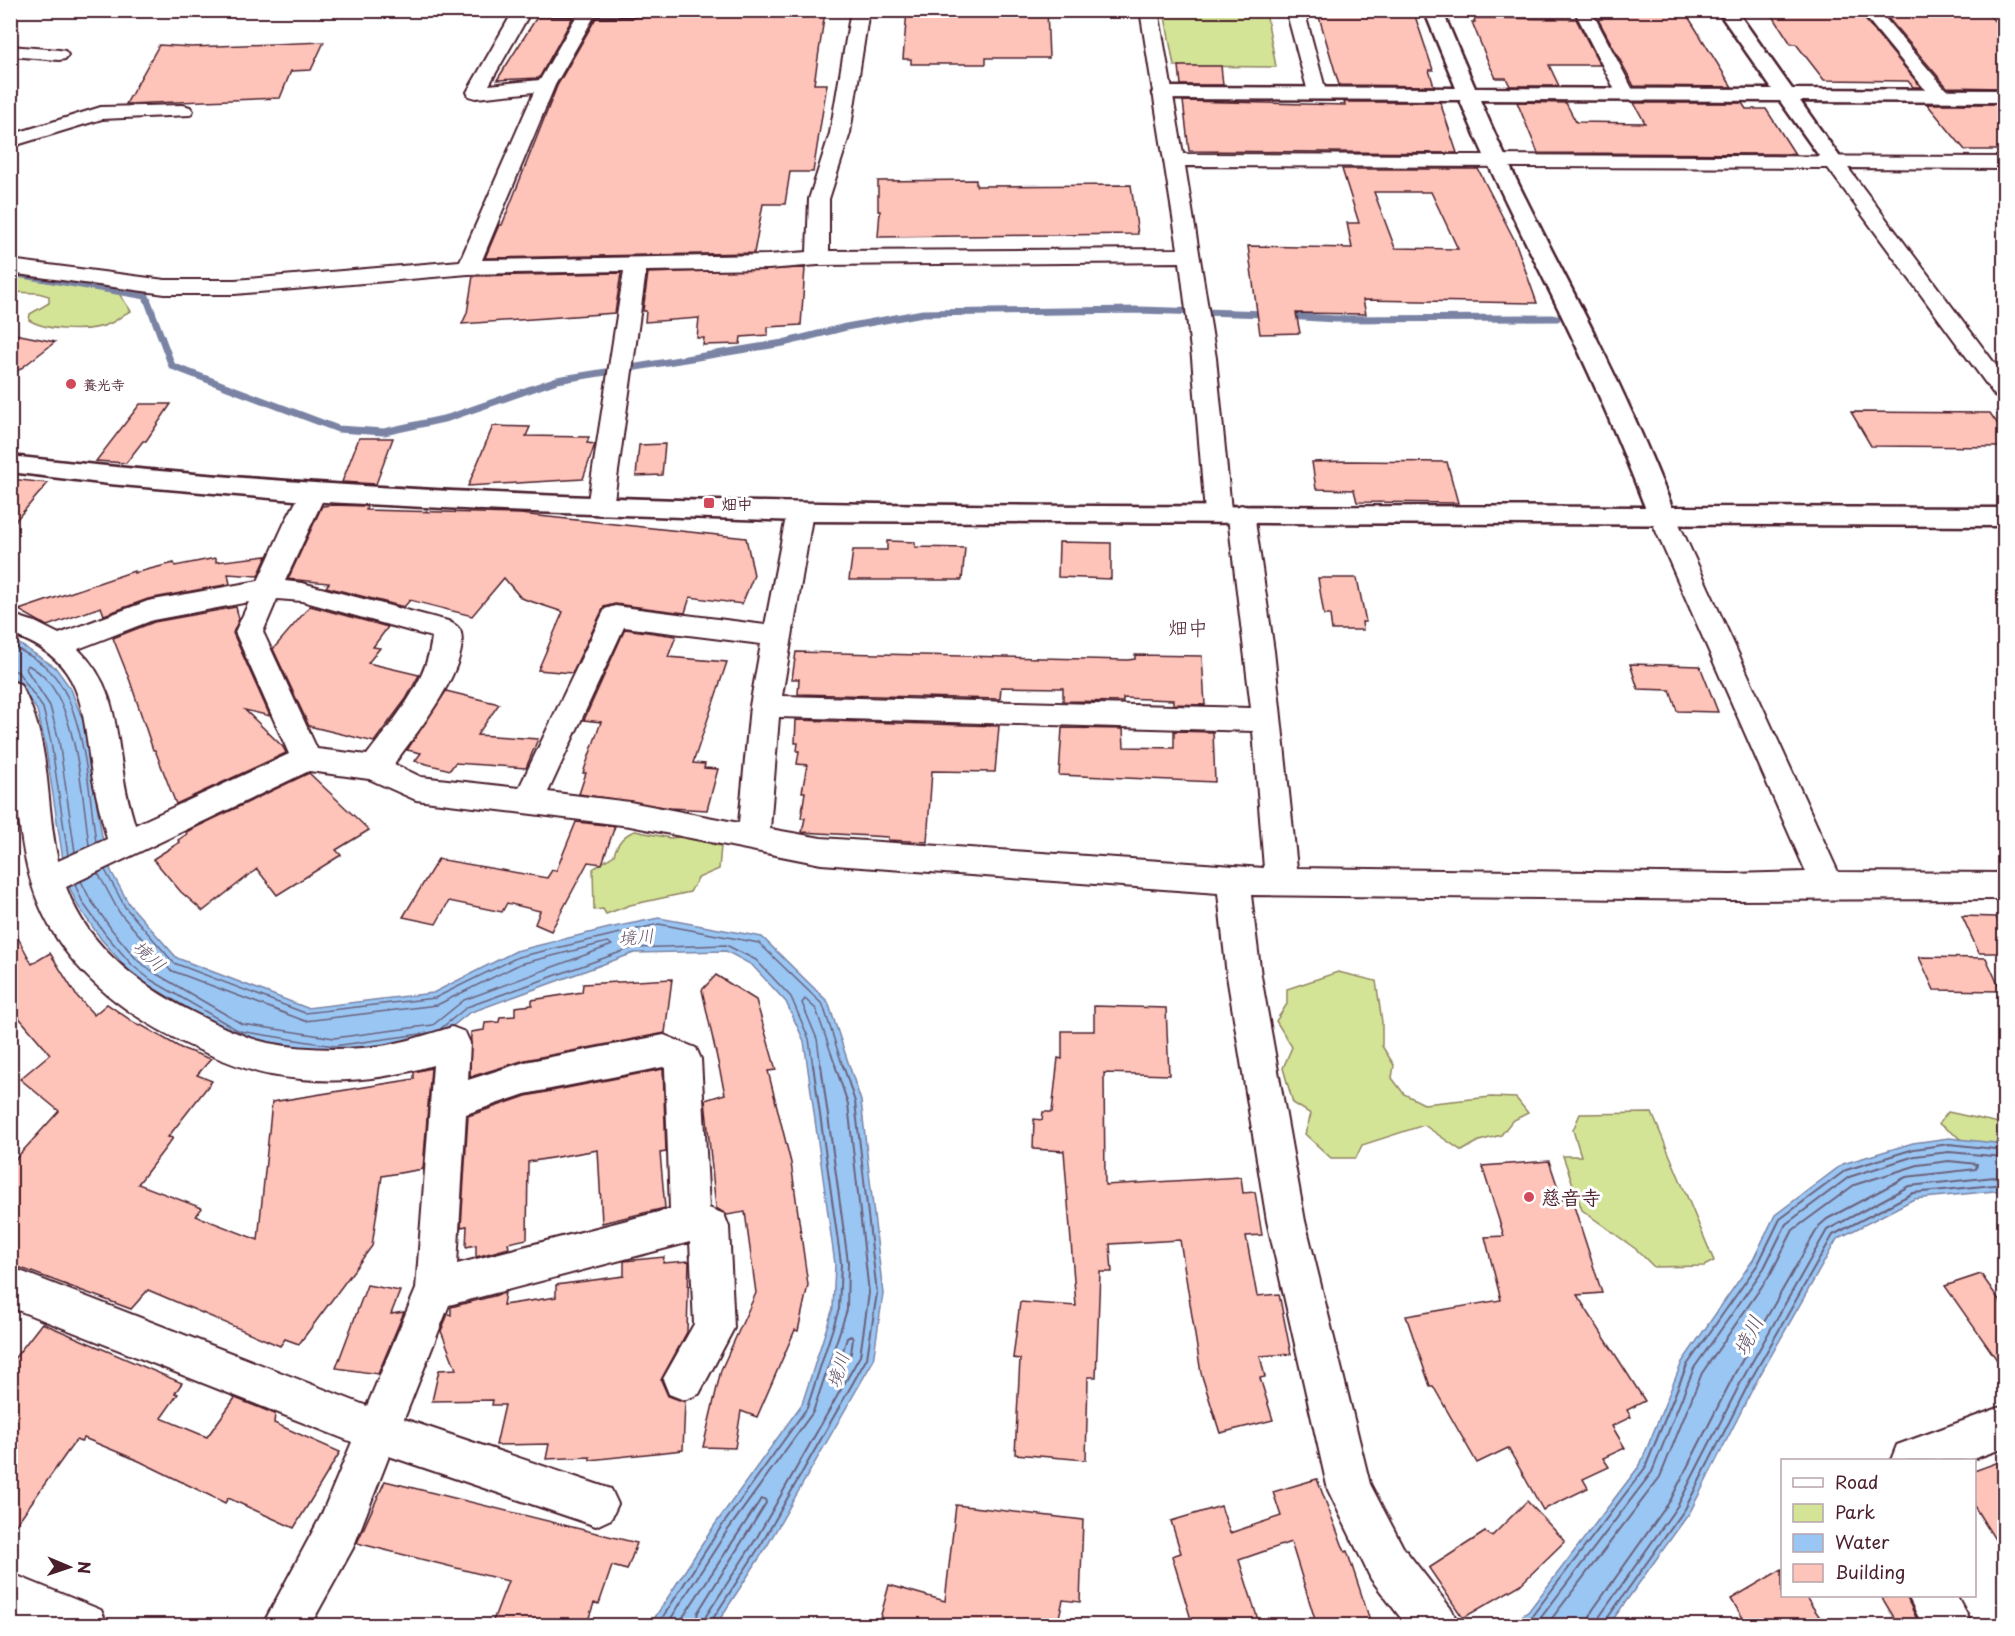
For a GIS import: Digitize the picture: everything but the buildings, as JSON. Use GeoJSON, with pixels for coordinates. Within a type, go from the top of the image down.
{"type":"FeatureCollection","features":[{"type":"Feature","properties":{"kind":"street"},"geometry":{"type":"LineString","coordinates":[[523,10],[476,92],[546,85]]}},
{"type":"Feature","properties":{"kind":"street"},"geometry":{"type":"LineString","coordinates":[[537,10],[665,10]]}},
{"type":"Feature","properties":{"kind":"street"},"geometry":{"type":"LineString","coordinates":[[818,258],[819,199],[840,133],[860,10]]}},
{"type":"Feature","properties":{"kind":"street"},"geometry":{"type":"LineString","coordinates":[[1149,10],[1162,93],[1176,160],[1204,358],[1230,513],[1260,651],[1282,882]]}},
{"type":"Feature","properties":{"kind":"street"},"geometry":{"type":"LineString","coordinates":[[1295,10],[1317,92]]}},
{"type":"Feature","properties":{"kind":"street"},"geometry":{"type":"LineString","coordinates":[[1433,10],[1495,160],[1583,335],[1634,445],[1662,515],[1828,885]]}},
{"type":"Feature","properties":{"kind":"street"},"geometry":{"type":"LineString","coordinates":[[1582,10],[1626,94]]}},
{"type":"Feature","properties":{"kind":"street"},"geometry":{"type":"LineString","coordinates":[[1726,10],[1783,94],[2004,392]]}},
{"type":"Feature","properties":{"kind":"street"},"geometry":{"type":"LineString","coordinates":[[1868,10],[1940,95]]}},
{"type":"Feature","properties":{"kind":"street"},"geometry":{"type":"LineString","coordinates":[[468,267],[546,85],[589,11]]}},
{"type":"Feature","properties":{"kind":"street"},"geometry":{"type":"LineString","coordinates":[[10,51],[58,55]]}},
{"type":"Feature","properties":{"kind":"street"},"geometry":{"type":"LineString","coordinates":[[1162,93],[1466,92],[2004,96]]}},
{"type":"Feature","properties":{"kind":"street"},"geometry":{"type":"LineString","coordinates":[[10,141],[101,113],[183,111]]}},
{"type":"Feature","properties":{"kind":"street"},"geometry":{"type":"LineString","coordinates":[[1176,160],[2004,163]]}},
{"type":"Feature","properties":{"kind":"street"},"geometry":{"type":"LineString","coordinates":[[10,266],[138,285],[188,287],[254,286],[468,267],[768,262],[818,258],[1190,255]]}},
{"type":"Feature","properties":{"kind":"street"},"geometry":{"type":"LineString","coordinates":[[600,507],[636,264]]}},
{"type":"Feature","properties":{"kind":"street"},"geometry":{"type":"LineString","coordinates":[[10,464],[87,474],[313,493],[600,507],[800,512],[2004,518]]}},
{"type":"Feature","properties":{"kind":"street"},"geometry":{"type":"LineString","coordinates":[[306,759],[249,632],[313,493]]}},
{"type":"Feature","properties":{"kind":"street"},"geometry":{"type":"LineString","coordinates":[[754,839],[756,785],[765,706],[800,512]]}},
{"type":"Feature","properties":{"kind":"street"},"geometry":{"type":"LineString","coordinates":[[59,645],[148,611],[267,589],[302,592],[438,628],[447,633],[447,647],[436,681],[374,768]]}},
{"type":"Feature","properties":{"kind":"street"},"geometry":{"type":"LineString","coordinates":[[528,802],[615,616],[776,636]]}},
{"type":"Feature","properties":{"kind":"street"},"geometry":{"type":"LineString","coordinates":[[10,624],[28,628],[59,645],[73,660],[97,701],[108,779],[124,844]]}},
{"type":"Feature","properties":{"kind":"street"},"geometry":{"type":"LineString","coordinates":[[10,692],[20,714],[29,744],[34,818],[48,881],[61,918],[80,946],[113,982],[159,1014],[219,1042],[268,1059],[373,1063],[452,1043],[436,1289],[338,1532],[285,1626]]}},
{"type":"Feature","properties":{"kind":"street"},"geometry":{"type":"LineString","coordinates":[[765,706],[1267,720]]}},
{"type":"Feature","properties":{"kind":"street"},"geometry":{"type":"LineString","coordinates":[[48,881],[306,759],[374,768],[416,788],[630,814],[822,851],[1233,881],[1731,887],[2004,886]]}},
{"type":"Feature","properties":{"kind":"street"},"geometry":{"type":"LineString","coordinates":[[1233,881],[1244,976],[1286,1221],[1350,1490],[1387,1563],[1436,1626]]}},
{"type":"Feature","properties":{"kind":"street"},"geometry":{"type":"LineString","coordinates":[[448,1103],[525,1078],[664,1051],[683,1059],[690,1223]]}},
{"type":"Feature","properties":{"kind":"street"},"geometry":{"type":"LineString","coordinates":[[436,1289],[690,1223],[710,1227],[714,1328],[684,1379]]}},
{"type":"Feature","properties":{"kind":"street"},"geometry":{"type":"LineString","coordinates":[[10,1287],[378,1431],[596,1504]]}},
{"type":"Feature","properties":{"kind":"street"},"geometry":{"type":"LineString","coordinates":[[1917,1459],[2004,1427]]}},
{"type":"Feature","properties":{"kind":"street"},"geometry":{"type":"LineString","coordinates":[[10,1595],[85,1626]]}},
{"type":"Feature","properties":{"kind":"street"},"geometry":{"type":"LineString","coordinates":[[1932,1597],[1950,1626]]}},
{"type":"Feature","properties":{"kind":"green space"},"geometry":{"type":"Polygon","coordinates":[[[1164,11],[1266,12],[1276,67],[1174,66],[1164,11]]]}},
{"type":"Feature","properties":{"kind":"green space"},"geometry":{"type":"Polygon","coordinates":[[[11,273],[118,292],[131,311],[111,323],[92,328],[69,329],[37,324],[29,320],[30,314],[49,303],[49,296],[38,293],[11,292],[11,273]]]}},
{"type":"Feature","properties":{"kind":"green space"},"geometry":{"type":"Polygon","coordinates":[[[635,831],[670,838],[704,835],[711,844],[721,846],[719,869],[698,878],[690,892],[630,905],[606,914],[603,909],[594,910],[593,869],[614,855],[621,840],[635,831]]]}},
{"type":"Feature","properties":{"kind":"green space"},"geometry":{"type":"Polygon","coordinates":[[[1338,972],[1376,981],[1382,1022],[1382,1046],[1394,1065],[1392,1078],[1404,1094],[1424,1104],[1491,1097],[1516,1098],[1528,1113],[1512,1121],[1501,1135],[1479,1141],[1462,1151],[1424,1125],[1362,1145],[1356,1158],[1331,1158],[1305,1134],[1311,1114],[1293,1103],[1283,1068],[1292,1047],[1276,1021],[1287,1004],[1287,989],[1338,972]]]}},
{"type":"Feature","properties":{"kind":"green space"},"geometry":{"type":"Polygon","coordinates":[[[1948,1112],[2004,1124],[2004,1147],[1963,1140],[1939,1124],[1948,1112]]]}},
{"type":"Feature","properties":{"kind":"green space"},"geometry":{"type":"Polygon","coordinates":[[[1652,1113],[1714,1261],[1704,1266],[1654,1267],[1637,1250],[1582,1210],[1563,1156],[1581,1156],[1573,1130],[1580,1114],[1652,1113]]]}},
{"type":"Feature","properties":{"kind":"water","name":"境川"},"geometry":{"type":"Polygon","coordinates":[[[10,638],[55,667],[71,689],[83,721],[103,842],[111,871],[129,904],[177,958],[307,1008],[433,993],[516,951],[659,918],[762,937],[828,1002],[861,1101],[883,1294],[873,1361],[767,1546],[716,1625],[650,1625],[714,1526],[802,1404],[833,1308],[835,1264],[804,1041],[786,1002],[752,965],[726,951],[634,953],[469,1013],[439,1037],[334,1052],[237,1037],[148,985],[129,971],[101,939],[78,906],[68,884],[64,866],[45,743],[37,710],[11,674],[10,638]]]}},
{"type":"Feature","properties":{"kind":"water","name":"境川"},"geometry":{"type":"Polygon","coordinates":[[[1949,1138],[2004,1144],[2004,1190],[1914,1199],[1837,1239],[1755,1384],[1690,1512],[1609,1625],[1507,1625],[1528,1612],[1640,1465],[1682,1362],[1753,1260],[1775,1215],[1843,1164],[1913,1143],[1949,1138]]]}},
{"type":"Feature","properties":{"kind":"waterway"},"geometry":{"type":"LineString","coordinates":[[17,274],[146,296],[172,366],[338,429],[384,432],[448,418],[557,380],[783,343],[846,327],[923,313],[1139,310],[1267,314]]}},
{"type":"Feature","properties":{"kind":"waterway"},"geometry":{"type":"LineString","coordinates":[[1287,316],[1335,319],[1557,318]]}},
{"type":"Feature","properties":{"kind":"place","name":"養光寺"},"geometry":{"type":"Point","coordinates":[71,384]}},
{"type":"Feature","properties":{"kind":"place","name":"畑中"},"geometry":{"type":"Point","coordinates":[709,503]}},
{"type":"Feature","properties":{"kind":"place","name":"慈音寺"},"geometry":{"type":"Point","coordinates":[1529,1197]}},
{"type":"Feature","properties":{"kind":"district","name":"畑中"},"geometry":{"type":"Point","coordinates":[1188,627]}}]}
